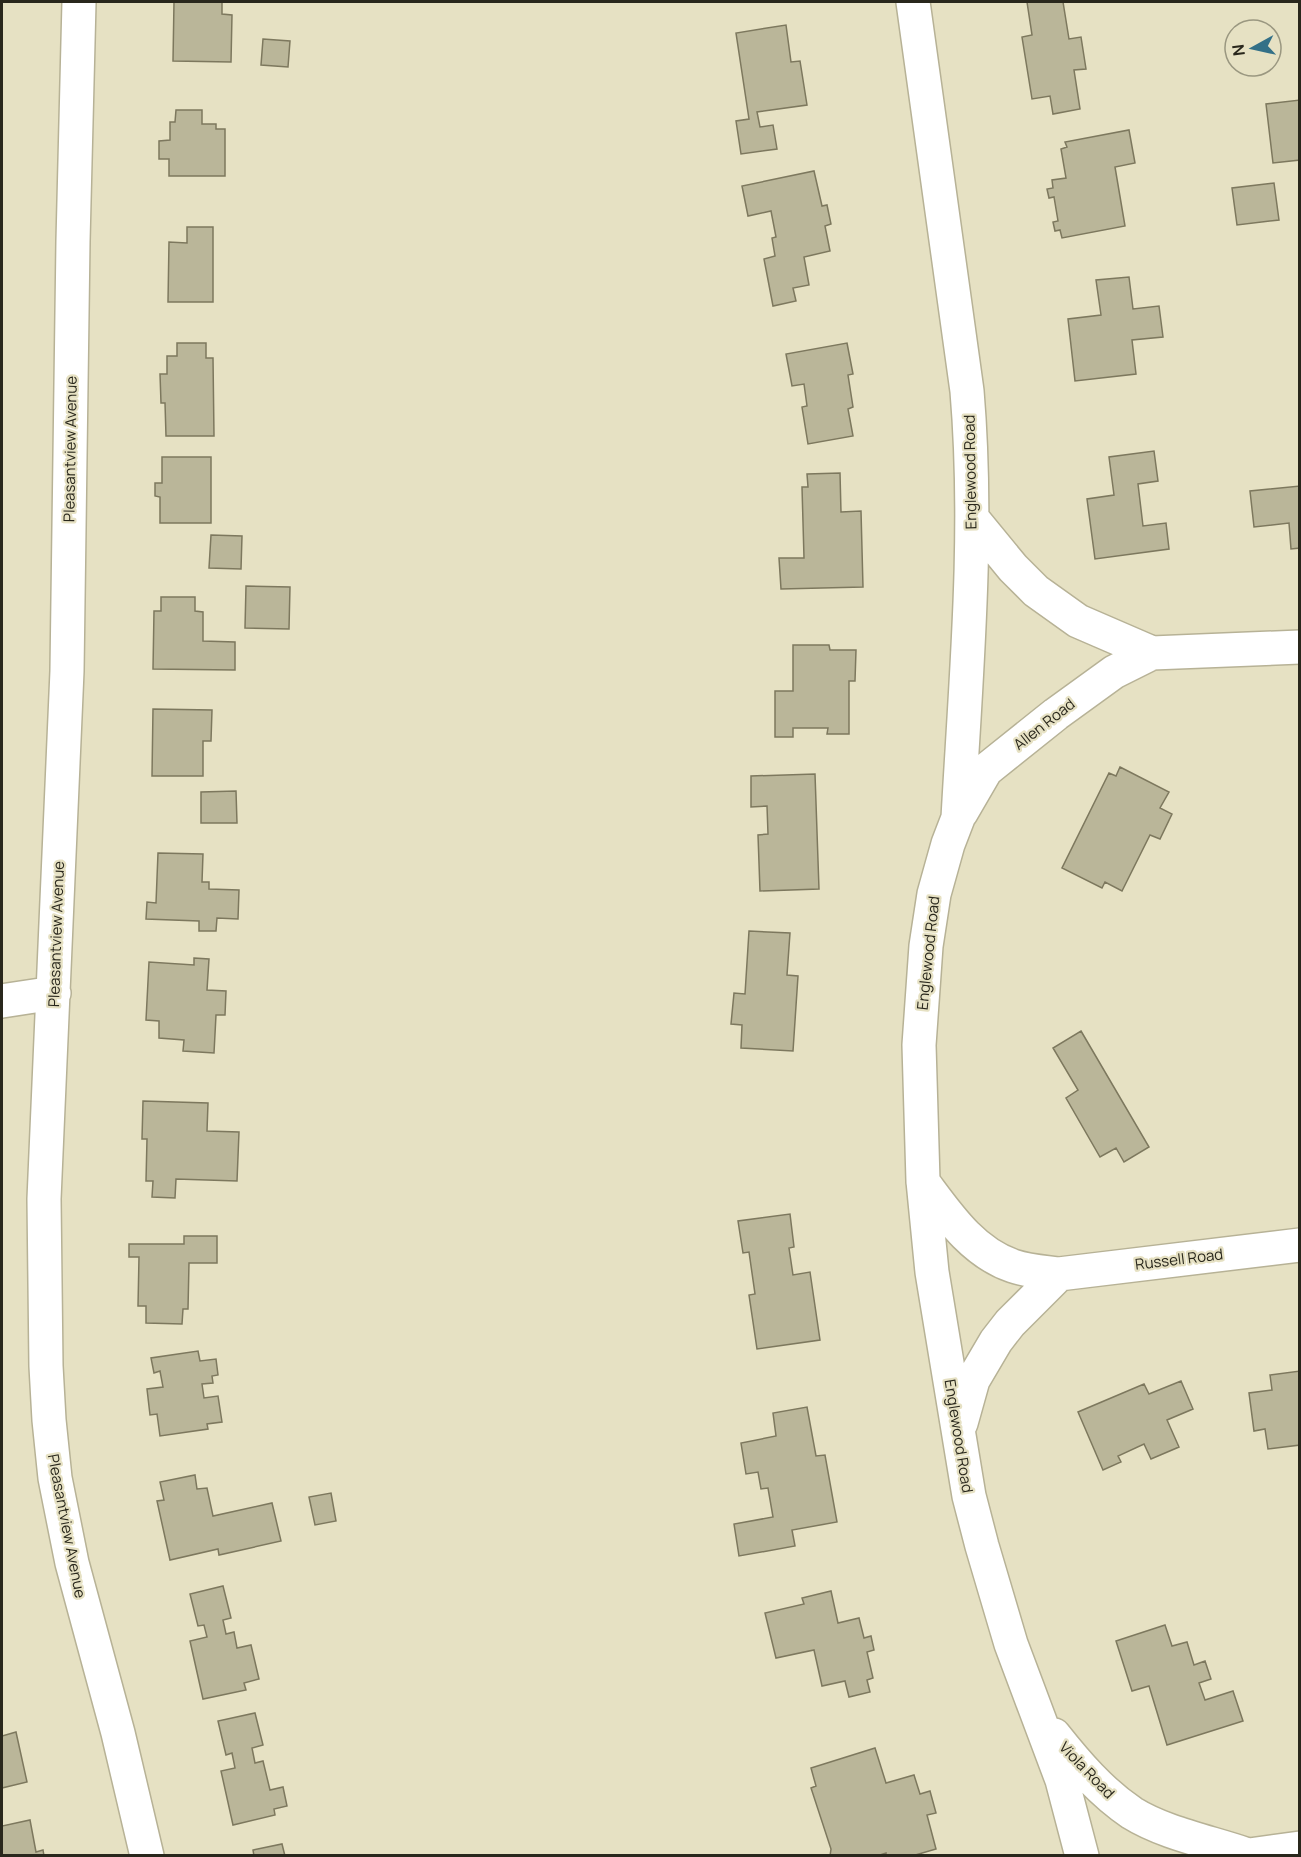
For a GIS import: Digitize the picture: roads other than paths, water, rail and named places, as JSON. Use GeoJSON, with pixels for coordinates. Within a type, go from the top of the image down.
{"type":"FeatureCollection","features":[{"type":"Feature","properties":{"kind":"street","name":"Pleasantview Avenue"},"geometry":{"type":"LineString","coordinates":[[79,2],[67,671],[44,1199],[46,1366],[55,1478],[72,1563],[118,1734],[147,1856]]}},
{"type":"Feature","properties":{"kind":"street","name":"Englewood Road"},"geometry":{"type":"LineString","coordinates":[[913,2],[972,450],[969,618],[958,818],[934,894],[926,946],[919,1046],[922,1181],[932,1272],[969,1496],[1011,1644],[1062,1780],[1082,1856]]}},
{"type":"Feature","properties":{"kind":"street","name":"Allen Road"},"geometry":{"type":"LineString","coordinates":[[972,518],[1013,568],[1036,591],[1078,621],[1152,653]]}},
{"type":"Feature","properties":{"kind":"street","name":"Allen Road"},"geometry":{"type":"LineString","coordinates":[[958,818],[986,770],[1113,672],[1152,653],[1299,647]]}},
{"type":"Feature","properties":{"kind":"street"},"geometry":{"type":"LineString","coordinates":[[2,1001],[54,993]]}},
{"type":"Feature","properties":{"kind":"street","name":"Russell Road"},"geometry":{"type":"LineString","coordinates":[[922,1181],[965,1235],[995,1257],[1026,1270],[1059,1274],[1299,1245]]}},
{"type":"Feature","properties":{"kind":"street"},"geometry":{"type":"LineString","coordinates":[[958,1433],[973,1380],[996,1341],[1010,1323],[1059,1274]]}},
{"type":"Feature","properties":{"kind":"street","name":"Viola Road"},"geometry":{"type":"LineString","coordinates":[[1037,1713],[1091,1779],[1134,1814],[1244,1855],[1299,1848]]}}]}
